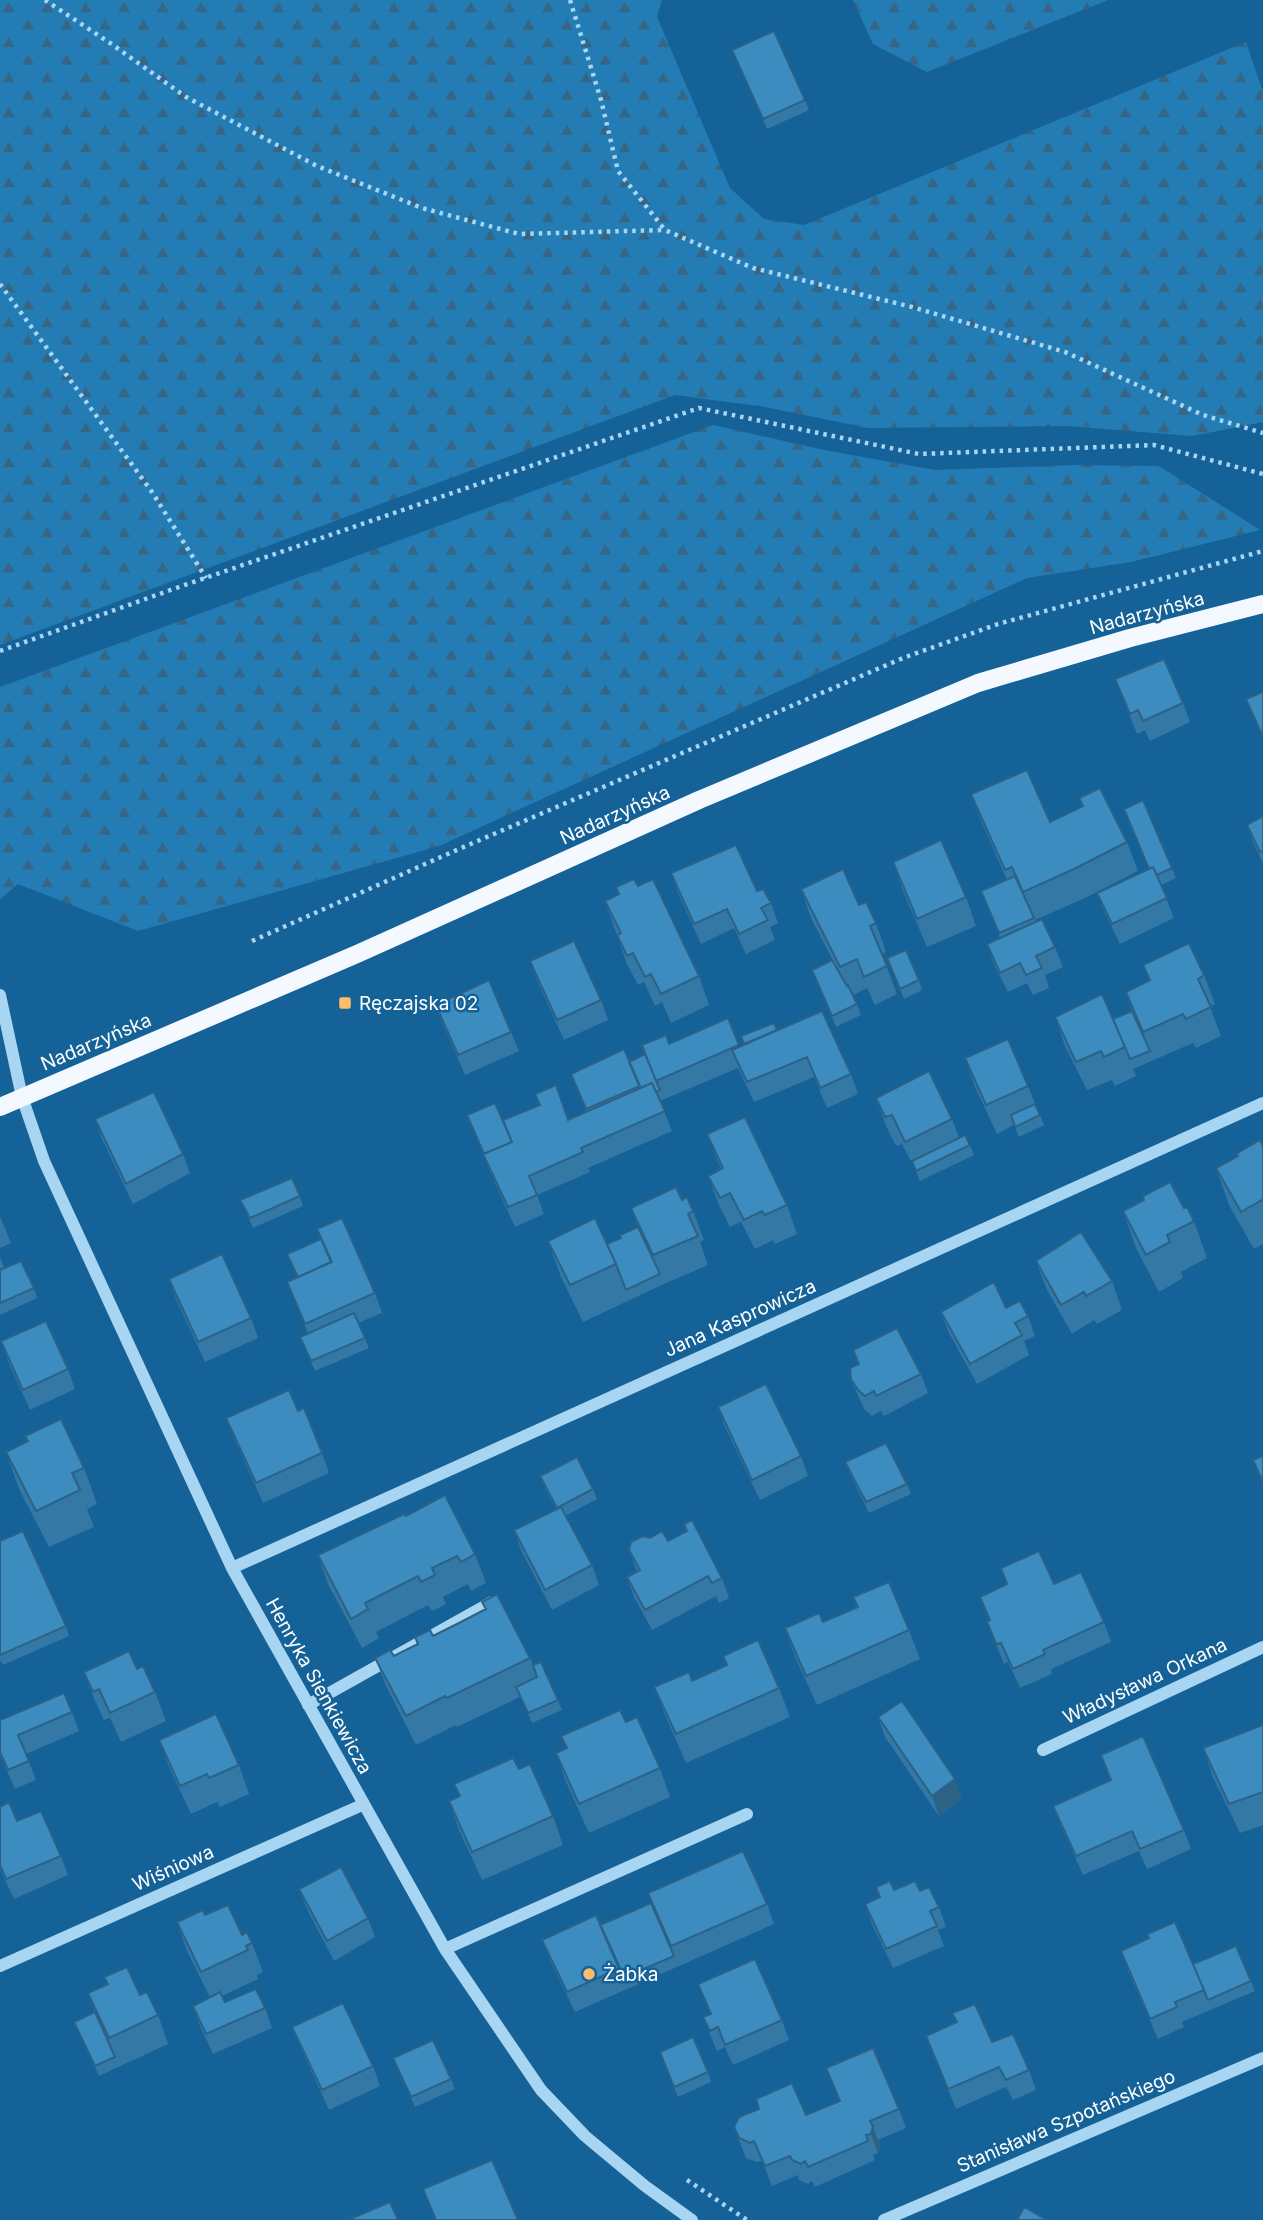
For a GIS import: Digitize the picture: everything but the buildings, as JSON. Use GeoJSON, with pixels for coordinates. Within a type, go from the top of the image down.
{"type":"FeatureCollection","features":[{"type":"Feature","properties":{"kind":"main road","name":"Nadarzyńska"},"geometry":{"type":"LineString","coordinates":[[0,1107],[357,954],[699,800],[978,683],[1130,638],[1263,604]]}},
{"type":"Feature","properties":{"kind":"street","name":"Henryka Sienkiewicza"},"geometry":{"type":"LineString","coordinates":[[0,995],[22,1097],[44,1161],[232,1568],[362,1804],[445,1949],[541,2090],[585,2136],[645,2186],[692,2220]]}},
{"type":"Feature","properties":{"kind":"street","name":"Jana Kasprowicza"},"geometry":{"type":"LineString","coordinates":[[232,1568],[1263,1103]]}},
{"type":"Feature","properties":{"kind":"street"},"geometry":{"type":"LineString","coordinates":[[308,1704],[492,1602]]}},
{"type":"Feature","properties":{"kind":"street","name":"Władysława Orkana"},"geometry":{"type":"LineString","coordinates":[[1043,1750],[1263,1647]]}},
{"type":"Feature","properties":{"kind":"street","name":"Wiśniowa"},"geometry":{"type":"LineString","coordinates":[[0,1966],[362,1804]]}},
{"type":"Feature","properties":{"kind":"street"},"geometry":{"type":"LineString","coordinates":[[445,1949],[747,1814]]}},
{"type":"Feature","properties":{"kind":"street","name":"Stanisława Szpotańskiego"},"geometry":{"type":"LineString","coordinates":[[884,2220],[1263,2058]]}},
{"type":"Feature","properties":{"kind":"path"},"geometry":{"type":"LineString","coordinates":[[45,0],[186,97],[317,166],[422,208],[519,234],[665,230],[753,268],[912,307],[1065,352],[1203,415],[1263,433]]}},
{"type":"Feature","properties":{"kind":"path"},"geometry":{"type":"LineString","coordinates":[[570,0],[601,100],[618,171],[665,230]]}},
{"type":"Feature","properties":{"kind":"path"},"geometry":{"type":"LineString","coordinates":[[0,284],[152,492],[206,578]]}},
{"type":"Feature","properties":{"kind":"path"},"geometry":{"type":"LineString","coordinates":[[0,651],[699,408],[919,454],[1153,445],[1263,474]]}},
{"type":"Feature","properties":{"kind":"path"},"geometry":{"type":"LineString","coordinates":[[252,942],[459,849],[903,659],[998,624],[1263,551]]}},
{"type":"Feature","properties":{"kind":"path"},"geometry":{"type":"LineString","coordinates":[[682,2177],[747,2220]]}},
{"type":"Feature","properties":{"kind":"green space"},"geometry":{"type":"Polygon","coordinates":[[[0,0],[662,0],[657,17],[730,188],[764,219],[804,225],[1246,42],[1263,92],[1263,422],[1192,436],[1067,426],[868,428],[765,407],[675,395],[0,645],[0,0]]]}},
{"type":"Feature","properties":{"kind":"green space"},"geometry":{"type":"Polygon","coordinates":[[[853,0],[1108,0],[927,72],[873,44],[853,0]]]}},
{"type":"Feature","properties":{"kind":"green space"},"geometry":{"type":"Polygon","coordinates":[[[713,425],[824,450],[935,470],[1077,465],[1159,466],[1260,530],[1131,562],[1027,578],[439,846],[138,931],[18,884],[0,899],[0,687],[713,425]]]}},
{"type":"Feature","properties":{"kind":"place","name":"Ręczajska 02"},"geometry":{"type":"Point","coordinates":[345,1003]}},
{"type":"Feature","properties":{"kind":"place","name":"Żabka"},"geometry":{"type":"Point","coordinates":[589,1974]}}]}
